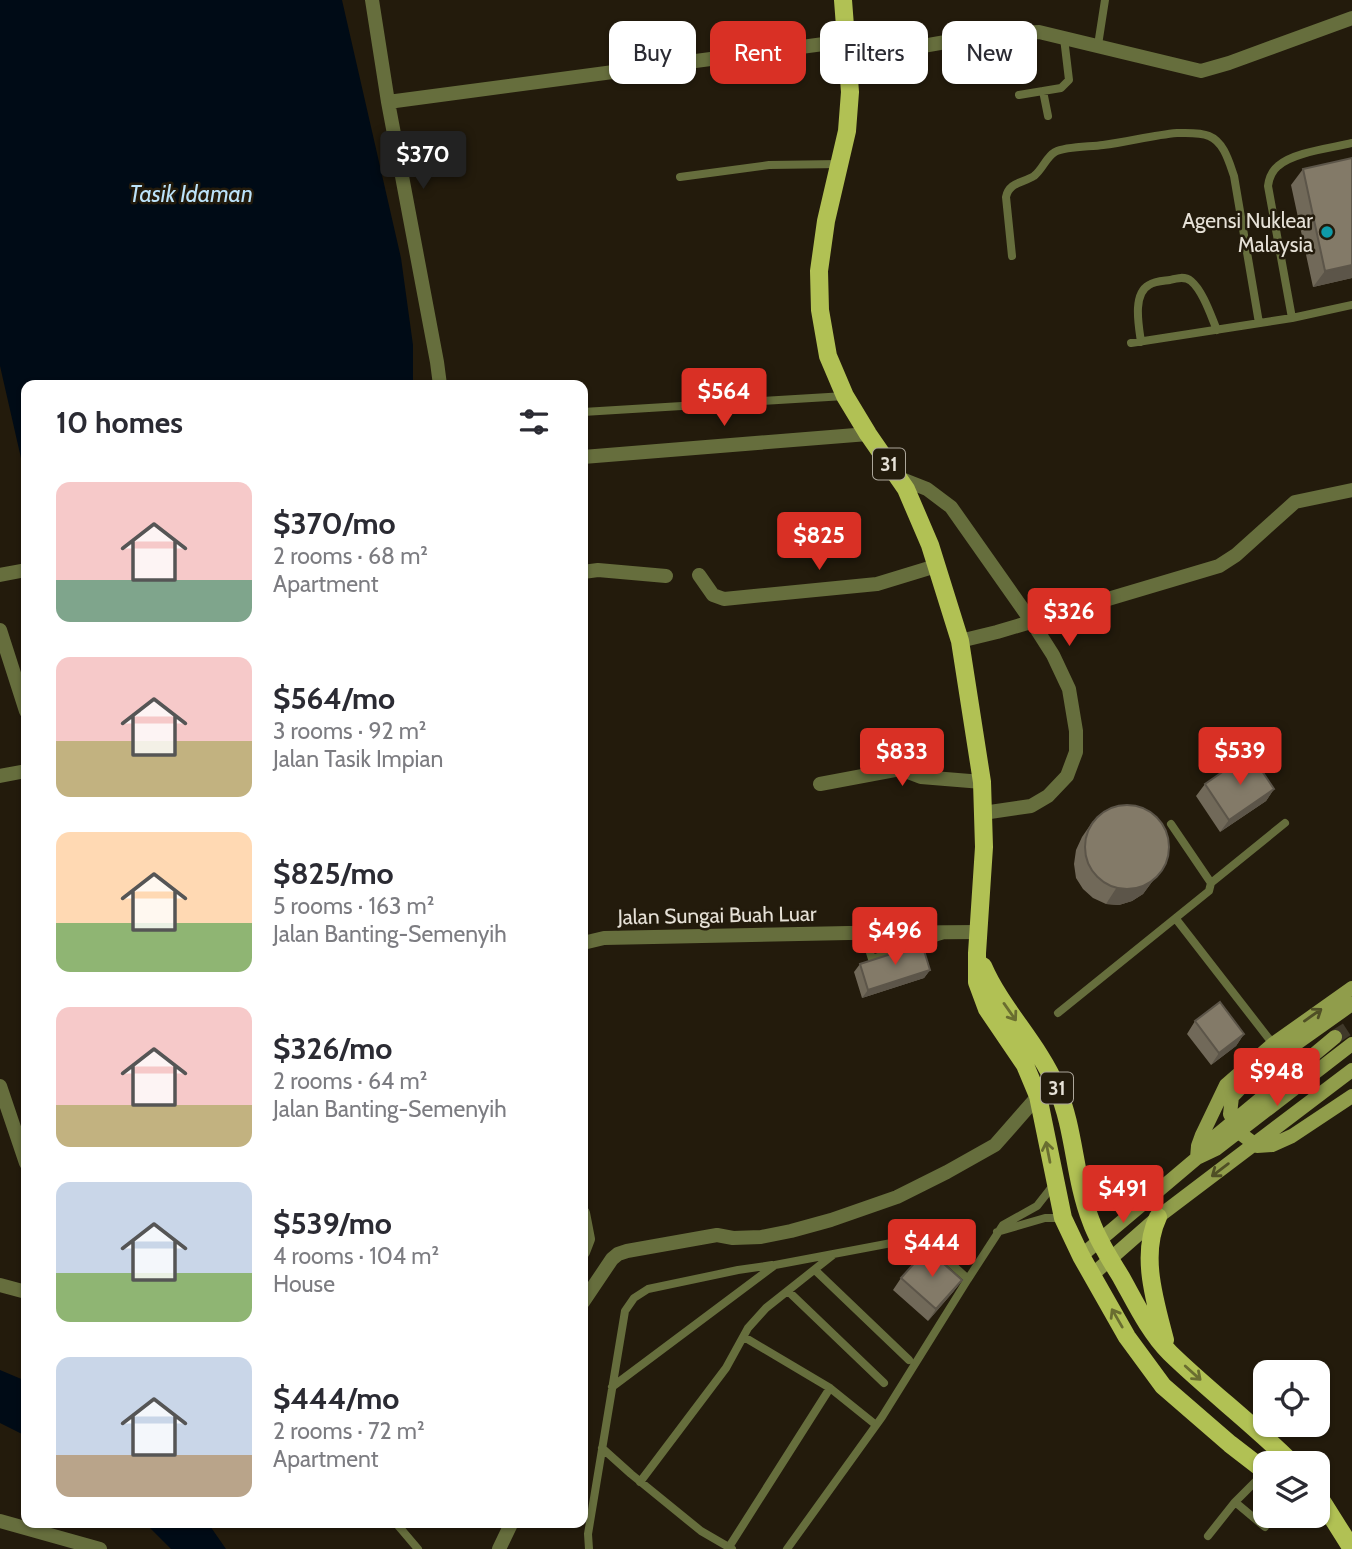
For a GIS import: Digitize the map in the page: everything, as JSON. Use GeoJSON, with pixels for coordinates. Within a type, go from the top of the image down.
{"type":"FeatureCollection","features":[{"type":"Feature","properties":{"kind":"main road","name":"31"},"geometry":{"type":"LineString","coordinates":[[843,0],[845,21]]}},
{"type":"Feature","properties":{"kind":"main road","name":"31"},"geometry":{"type":"LineString","coordinates":[[850,84],[847,131],[819,271],[820,310],[828,356],[845,396],[906,489],[930,545],[960,641],[982,782],[984,847],[977,982],[987,1009],[1025,1065],[1038,1096],[1063,1218],[1081,1256],[1127,1337],[1163,1386],[1253,1462]]}},
{"type":"Feature","properties":{"kind":"main road","name":"31"},"geometry":{"type":"LineString","coordinates":[[977,953],[991,985],[1044,1062],[1058,1089],[1091,1222],[1150,1327],[1168,1351],[1280,1451]]}},
{"type":"Feature","properties":{"kind":"main road"},"geometry":{"type":"LineString","coordinates":[[1197,1158],[1202,1135],[1226,1085],[1273,1044],[1352,988]]}},
{"type":"Feature","properties":{"kind":"main road"},"geometry":{"type":"LineString","coordinates":[[1352,1004],[1256,1072],[1232,1097],[1230,1114],[1240,1133],[1257,1146],[1272,1145],[1292,1136],[1352,1096]]}},
{"type":"Feature","properties":{"kind":"main road"},"geometry":{"type":"LineString","coordinates":[[1081,1256],[1197,1158],[1210,1141],[1335,1037]]}},
{"type":"Feature","properties":{"kind":"main road"},"geometry":{"type":"LineString","coordinates":[[1197,1158],[1216,1149],[1352,1044]]}},
{"type":"Feature","properties":{"kind":"main road"},"geometry":{"type":"LineString","coordinates":[[1092,1275],[1158,1217],[1352,1070]]}},
{"type":"Feature","properties":{"kind":"main road"},"geometry":{"type":"LineString","coordinates":[[1075,1159],[1088,1185],[1098,1196],[1127,1202],[1147,1199]]}},
{"type":"Feature","properties":{"kind":"main road"},"geometry":{"type":"LineString","coordinates":[[1158,1217],[1151,1237],[1150,1268],[1168,1351]]}},
{"type":"Feature","properties":{"kind":"main road"},"geometry":{"type":"LineString","coordinates":[[1330,1515],[1352,1549]]}},
{"type":"Feature","properties":{"kind":"street"},"geometry":{"type":"LineString","coordinates":[[372,0],[439,380]]}},
{"type":"Feature","properties":{"kind":"street"},"geometry":{"type":"LineString","coordinates":[[928,46],[986,36],[1040,32],[1201,71],[1352,18]]}},
{"type":"Feature","properties":{"kind":"street"},"geometry":{"type":"LineString","coordinates":[[388,102],[820,44]]}},
{"type":"Feature","properties":{"kind":"street"},"geometry":{"type":"LineString","coordinates":[[588,457],[868,434]]}},
{"type":"Feature","properties":{"kind":"street"},"geometry":{"type":"LineString","coordinates":[[899,478],[927,489],[951,507],[1032,622],[1053,655],[1069,689],[1076,730],[1076,752],[1067,776],[1048,796],[1031,806],[983,813]]}},
{"type":"Feature","properties":{"kind":"street"},"geometry":{"type":"LineString","coordinates":[[960,641],[1219,566],[1236,555],[1295,502],[1352,490]]}},
{"type":"Feature","properties":{"kind":"street"},"geometry":{"type":"LineString","coordinates":[[699,575],[713,595],[724,599],[877,584],[936,566]]}},
{"type":"Feature","properties":{"kind":"street"},"geometry":{"type":"LineString","coordinates":[[0,575],[21,571]]}},
{"type":"Feature","properties":{"kind":"street"},"geometry":{"type":"LineString","coordinates":[[588,571],[636,572],[666,576]]}},
{"type":"Feature","properties":{"kind":"street"},"geometry":{"type":"LineString","coordinates":[[0,630],[21,695]]}},
{"type":"Feature","properties":{"kind":"street"},"geometry":{"type":"LineString","coordinates":[[820,784],[900,769],[921,777],[982,782]]}},
{"type":"Feature","properties":{"kind":"street"},"geometry":{"type":"LineString","coordinates":[[0,776],[21,772]]}},
{"type":"Feature","properties":{"kind":"street","name":"Jalan Sungai Buah Luar"},"geometry":{"type":"LineString","coordinates":[[588,942],[604,938],[978,932]]}},
{"type":"Feature","properties":{"kind":"street"},"geometry":{"type":"LineString","coordinates":[[0,1086],[21,1148]]}},
{"type":"Feature","properties":{"kind":"street"},"geometry":{"type":"LineString","coordinates":[[588,1295],[612,1259],[627,1251],[717,1235],[733,1238],[761,1237],[831,1220],[897,1197],[995,1145],[1038,1096]]}},
{"type":"Feature","properties":{"kind":"street"},"geometry":{"type":"LineString","coordinates":[[0,1285],[21,1291]]}},
{"type":"Feature","properties":{"kind":"street"},"geometry":{"type":"LineString","coordinates":[[0,1521],[21,1527]]}},
{"type":"Feature","properties":{"kind":"street"},"geometry":{"type":"LineString","coordinates":[[25,1528],[100,1549]]}},
{"type":"Feature","properties":{"kind":"street"},"geometry":{"type":"LineString","coordinates":[[499,1549],[509,1528]]}},
{"type":"Feature","properties":{"kind":"lane"},"geometry":{"type":"LineString","coordinates":[[1098,45],[1105,0]]}},
{"type":"Feature","properties":{"kind":"lane"},"geometry":{"type":"LineString","coordinates":[[1019,95],[1060,88],[1069,79],[1064,38]]}},
{"type":"Feature","properties":{"kind":"lane"},"geometry":{"type":"LineString","coordinates":[[1043,91],[1048,116]]}},
{"type":"Feature","properties":{"kind":"lane"},"geometry":{"type":"LineString","coordinates":[[1012,256],[1007,191],[1032,177],[1055,153],[1176,133],[1209,136],[1219,142],[1234,176],[1259,323]]}},
{"type":"Feature","properties":{"kind":"lane"},"geometry":{"type":"LineString","coordinates":[[1292,318],[1268,186],[1270,176],[1278,165],[1294,157],[1352,143]]}},
{"type":"Feature","properties":{"kind":"lane"},"geometry":{"type":"LineString","coordinates":[[680,177],[769,165],[840,164]]}},
{"type":"Feature","properties":{"kind":"lane"},"geometry":{"type":"LineString","coordinates":[[1142,342],[1138,309],[1141,293],[1151,284],[1180,278],[1186,278],[1194,285],[1217,330]]}},
{"type":"Feature","properties":{"kind":"lane"},"geometry":{"type":"LineString","coordinates":[[1131,343],[1292,318],[1352,305]]}},
{"type":"Feature","properties":{"kind":"lane"},"geometry":{"type":"LineString","coordinates":[[588,412],[845,396]]}},
{"type":"Feature","properties":{"kind":"lane"},"geometry":{"type":"LineString","coordinates":[[1058,1013],[1207,894],[1211,883],[1285,823]]}},
{"type":"Feature","properties":{"kind":"lane"},"geometry":{"type":"LineString","coordinates":[[1171,824],[1211,883]]}},
{"type":"Feature","properties":{"kind":"lane"},"geometry":{"type":"LineString","coordinates":[[1176,919],[1273,1044]]}},
{"type":"Feature","properties":{"kind":"lane"},"geometry":{"type":"LineString","coordinates":[[863,933],[872,959],[954,932]]}},
{"type":"Feature","properties":{"kind":"lane"},"geometry":{"type":"LineString","coordinates":[[787,1549],[876,1425],[1003,1225],[1037,1206],[1055,1183]]}},
{"type":"Feature","properties":{"kind":"lane"},"geometry":{"type":"LineString","coordinates":[[998,1232],[1045,1218],[1063,1218]]}},
{"type":"Feature","properties":{"kind":"lane"},"geometry":{"type":"LineString","coordinates":[[589,1549],[588,1534],[625,1311],[634,1298],[648,1289],[728,1272],[918,1238],[926,1241],[968,1279]]}},
{"type":"Feature","properties":{"kind":"lane"},"geometry":{"type":"LineString","coordinates":[[640,1482],[726,1368],[748,1328],[766,1308],[836,1253]]}},
{"type":"Feature","properties":{"kind":"lane"},"geometry":{"type":"LineString","coordinates":[[612,1387],[775,1265]]}},
{"type":"Feature","properties":{"kind":"lane"},"geometry":{"type":"LineString","coordinates":[[815,1270],[909,1360]]}},
{"type":"Feature","properties":{"kind":"lane"},"geometry":{"type":"LineString","coordinates":[[788,1291],[884,1383]]}},
{"type":"Feature","properties":{"kind":"lane"},"geometry":{"type":"LineString","coordinates":[[744,1337],[830,1388],[876,1425]]}},
{"type":"Feature","properties":{"kind":"lane"},"geometry":{"type":"LineString","coordinates":[[602,1448],[701,1531],[731,1548],[830,1388]]}},
{"type":"Feature","properties":{"kind":"lane"},"geometry":{"type":"LineString","coordinates":[[1208,1536],[1234,1502],[1253,1483]]}},
{"type":"Feature","properties":{"kind":"lane"},"geometry":{"type":"LineString","coordinates":[[1234,1502],[1253,1517]]}},
{"type":"Feature","properties":{"kind":"lane"},"geometry":{"type":"LineString","coordinates":[[400,1528],[418,1549]]}},
{"type":"Feature","properties":{"kind":"water","name":"Tasik Idaman"},"geometry":{"type":"Polygon","coordinates":[[[0,0],[342,0],[401,258],[413,345],[413,380],[21,380],[21,458],[0,366],[0,0]]]}},
{"type":"Feature","properties":{"kind":"water"},"geometry":{"type":"Polygon","coordinates":[[[0,1370],[21,1379],[21,1434],[0,1423],[0,1370]]]}},
{"type":"Feature","properties":{"kind":"water"},"geometry":{"type":"Polygon","coordinates":[[[150,1528],[211,1528],[226,1549],[171,1549],[150,1528]]]}},
{"type":"Feature","properties":{"kind":"building","name":"Agensi Nuklear Malaysia"},"geometry":{"type":"Polygon","coordinates":[[[1352,158],[1352,265],[1325,271],[1303,169],[1352,158]]]}},
{"type":"Feature","properties":{"kind":"building"},"geometry":{"type":"Polygon","coordinates":[[[1250,753],[1274,789],[1229,820],[1205,784],[1250,753]]]}},
{"type":"Feature","properties":{"kind":"building"},"geometry":{"type":"Polygon","coordinates":[[[1127,805],[1150,812],[1162,824],[1169,847],[1162,870],[1150,882],[1127,889],[1104,882],[1092,870],[1085,847],[1092,824],[1104,812],[1127,805]]]}},
{"type":"Feature","properties":{"kind":"building"},"geometry":{"type":"Polygon","coordinates":[[[922,944],[930,970],[868,990],[860,964],[922,944]]]}},
{"type":"Feature","properties":{"kind":"building"},"geometry":{"type":"Polygon","coordinates":[[[1220,1002],[1244,1034],[1219,1053],[1195,1021],[1220,1002]]]}},
{"type":"Feature","properties":{"kind":"building"},"geometry":{"type":"Polygon","coordinates":[[[927,1249],[962,1280],[936,1309],[901,1278],[927,1249]]]}},
{"type":"Feature","properties":{"kind":"tunnel"},"geometry":{"type":"LineString","coordinates":[[1335,1037],[1352,1026]]}},
{"type":"Feature","properties":{"kind":"place","name":"Agensi Nuklear Malaysia"},"geometry":{"type":"Point","coordinates":[1327,232]}}]}
